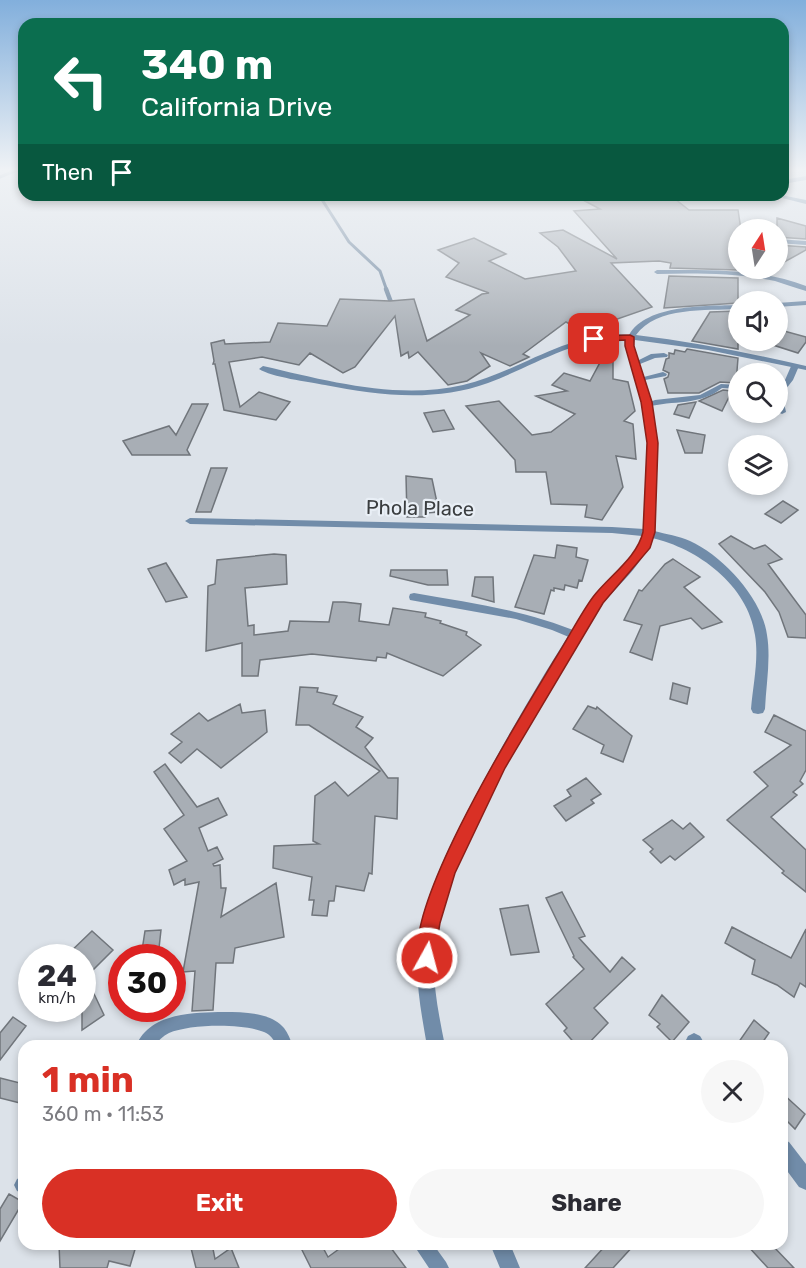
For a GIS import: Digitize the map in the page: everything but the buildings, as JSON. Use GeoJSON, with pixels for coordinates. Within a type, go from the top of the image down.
{"type":"FeatureCollection","features":[{"type":"Feature","properties":{"kind":"street"},"geometry":{"type":"LineString","coordinates":[[788,242],[806,243]]}},
{"type":"Feature","properties":{"kind":"street"},"geometry":{"type":"LineString","coordinates":[[657,272],[696,271],[734,275],[784,281],[806,289]]}},
{"type":"Feature","properties":{"kind":"street"},"geometry":{"type":"LineString","coordinates":[[788,304],[806,303]]}},
{"type":"Feature","properties":{"kind":"street"},"geometry":{"type":"LineString","coordinates":[[435,1040],[426,990],[427,942],[436,904],[462,838],[499,764],[598,600],[646,545],[649,532],[652,443],[647,405],[629,346],[630,337],[642,322],[655,317],[701,309],[728,308]]}},
{"type":"Feature","properties":{"kind":"street"},"geometry":{"type":"LineString","coordinates":[[263,369],[379,392],[453,389],[494,377],[547,353],[580,342],[606,337],[684,342],[806,368]]}},
{"type":"Feature","properties":{"kind":"street","name":"Phola Place"},"geometry":{"type":"LineString","coordinates":[[190,521],[649,532],[677,540],[702,552],[726,572],[758,619],[762,640],[758,709]]}},
{"type":"Feature","properties":{"kind":"street"},"geometry":{"type":"LineString","coordinates":[[788,1157],[806,1180]]}},
{"type":"Feature","properties":{"kind":"street"},"geometry":{"type":"LineString","coordinates":[[502,1250],[510,1268]]}},
{"type":"Feature","properties":{"kind":"lane"},"geometry":{"type":"LineString","coordinates":[[635,364],[654,356],[664,355]]}},
{"type":"Feature","properties":{"kind":"lane"},"geometry":{"type":"LineString","coordinates":[[788,381],[795,366]]}},
{"type":"Feature","properties":{"kind":"lane"},"geometry":{"type":"LineString","coordinates":[[640,379],[663,374]]}},
{"type":"Feature","properties":{"kind":"lane"},"geometry":{"type":"LineString","coordinates":[[647,405],[663,399],[698,398],[712,394],[721,386],[728,386]]}},
{"type":"Feature","properties":{"kind":"lane"},"geometry":{"type":"LineString","coordinates":[[414,597],[516,613],[553,625],[576,636]]}},
{"type":"Feature","properties":{"kind":"lane"},"geometry":{"type":"LineString","coordinates":[[150,1040],[165,1026],[211,1020],[261,1023],[278,1033],[282,1040]]}},
{"type":"Feature","properties":{"kind":"lane"},"geometry":{"type":"LineString","coordinates":[[426,1250],[440,1268]]}},
{"type":"Feature","properties":{"kind":"waterway"},"geometry":{"type":"LineString","coordinates":[[340,228],[349,242],[380,271],[387,291]]}},
{"type":"Feature","properties":{"kind":"waterway"},"geometry":{"type":"LineString","coordinates":[[386,289],[392,305]]}},
{"type":"Feature","properties":{"kind":"route"},"geometry":{"type":"LineString","coordinates":[[427,958],[427,942],[431,923],[447,872],[499,764],[598,600],[646,545],[649,532],[652,443],[646,402],[629,346],[630,337],[613,336],[594,339]]}}]}
